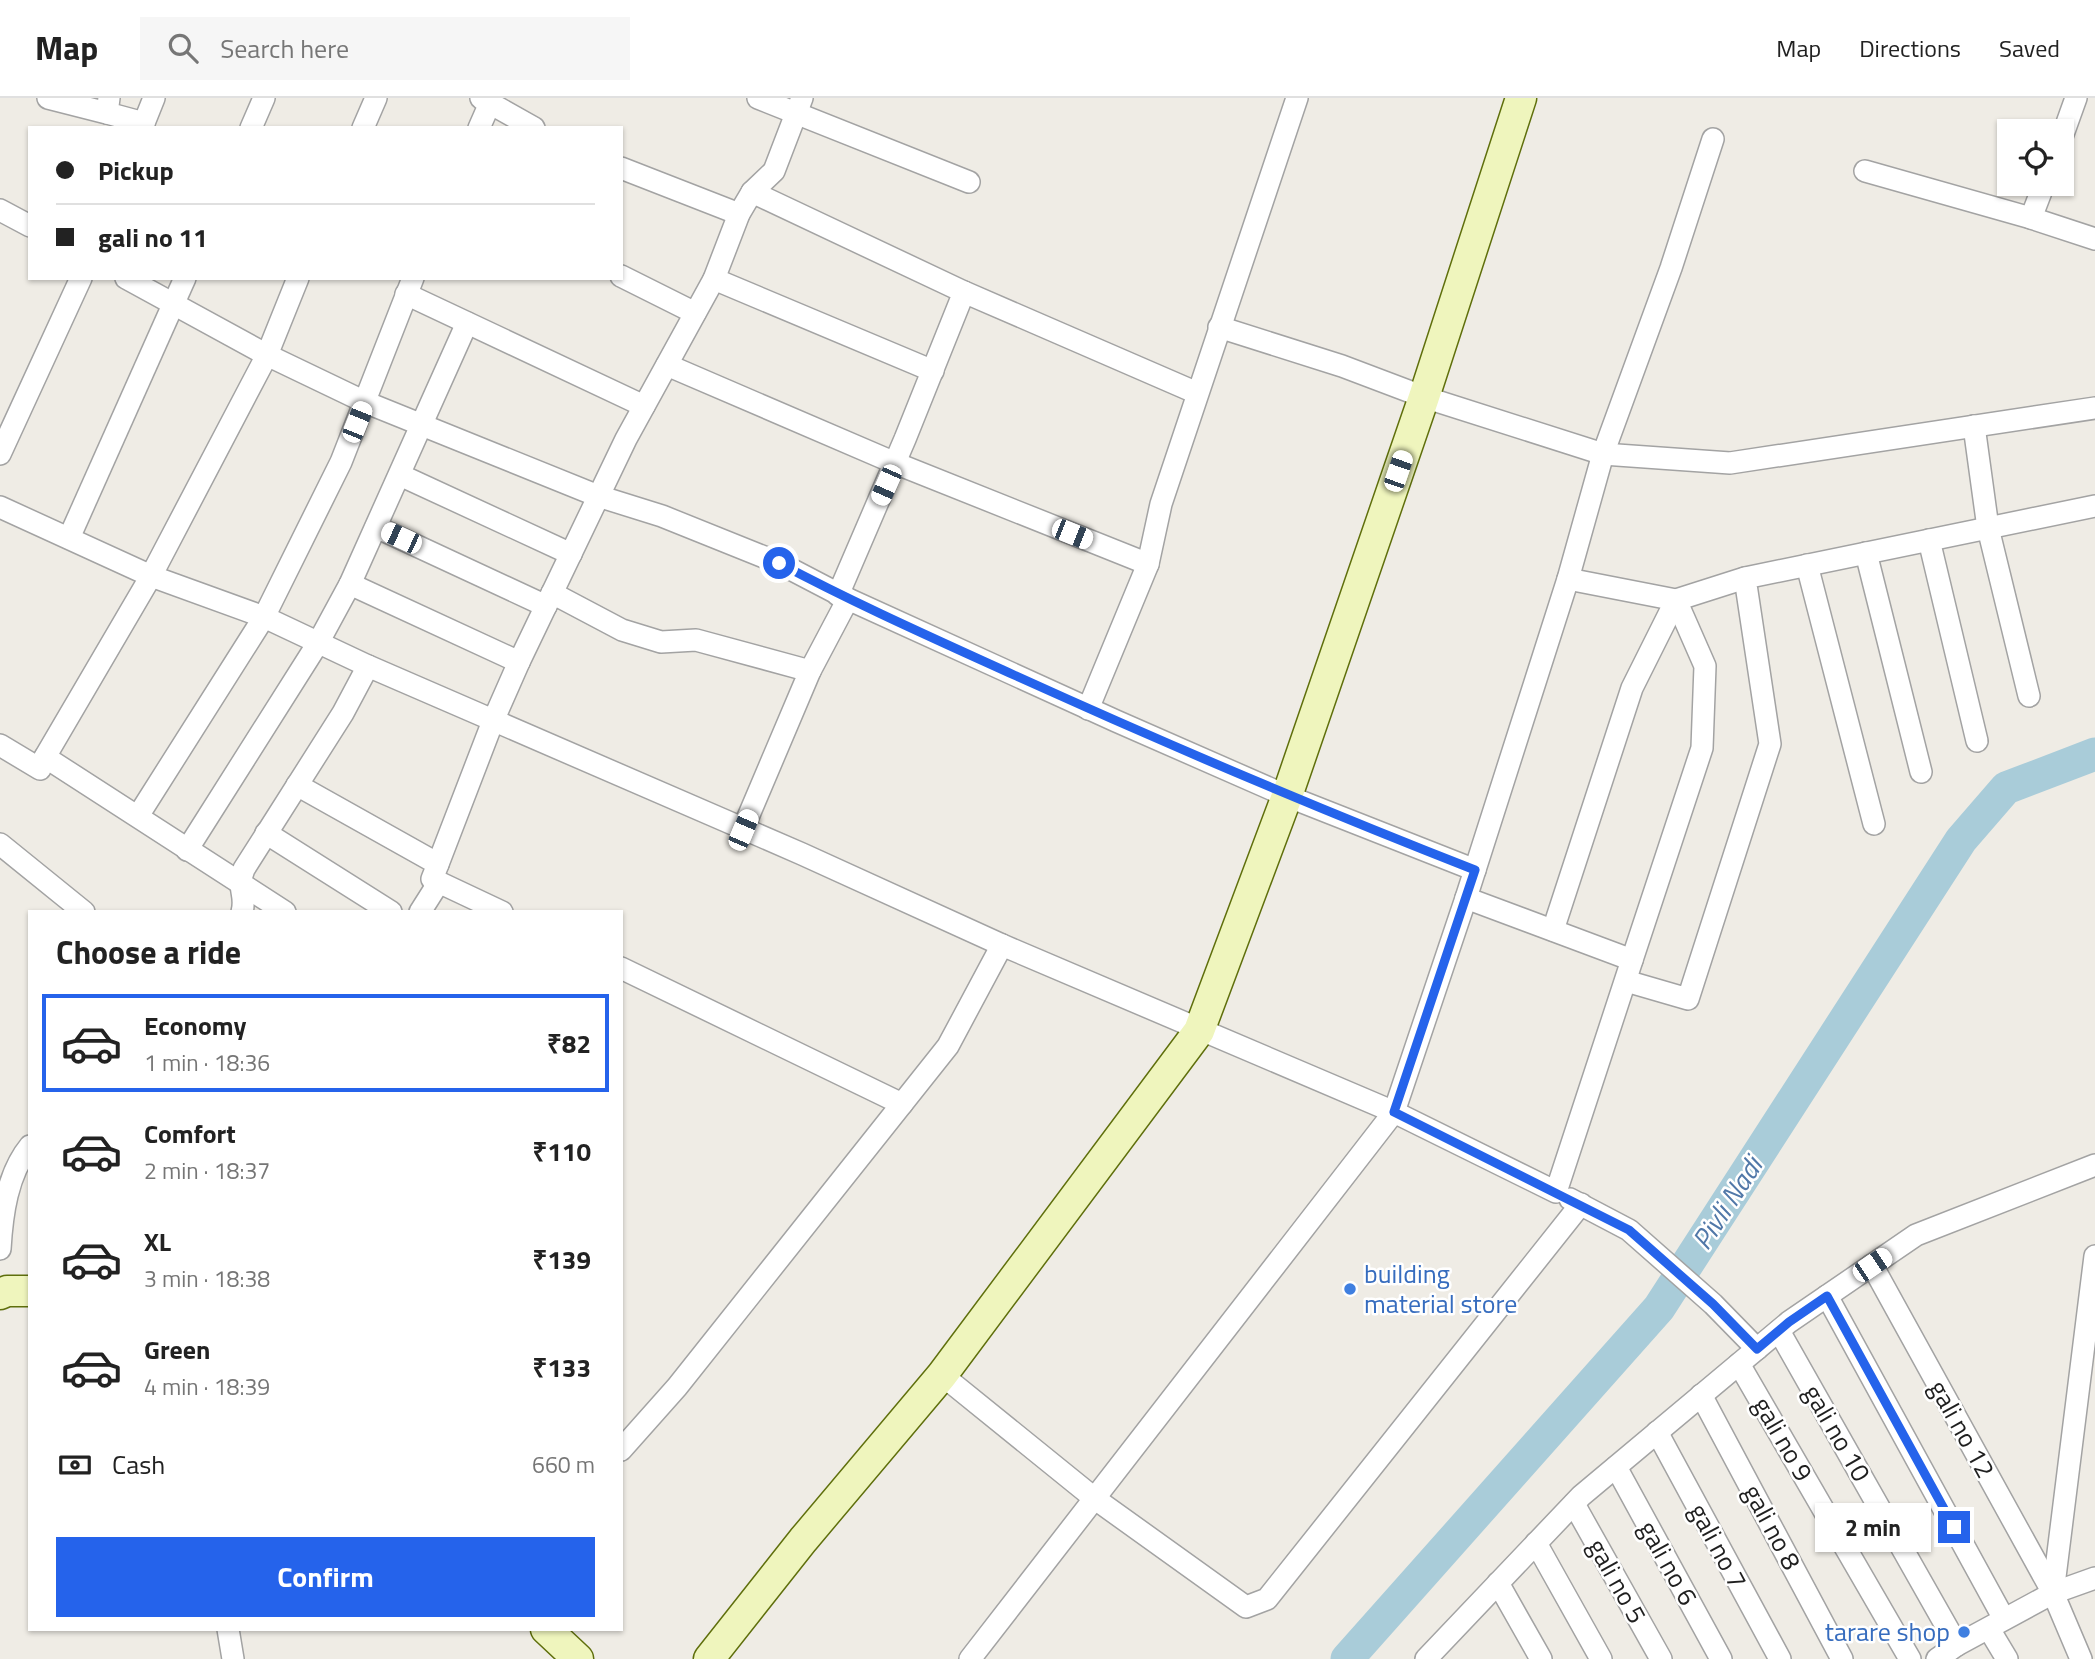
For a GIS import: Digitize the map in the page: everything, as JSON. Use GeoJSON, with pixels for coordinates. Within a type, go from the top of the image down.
{"type":"FeatureCollection","features":[{"type":"Feature","properties":{"kind":"street"},"geometry":{"type":"LineString","coordinates":[[48,98],[108,106],[143,125],[154,98]]}},
{"type":"Feature","properties":{"kind":"street"},"geometry":{"type":"LineString","coordinates":[[252,126],[264,98]]}},
{"type":"Feature","properties":{"kind":"street"},"geometry":{"type":"LineString","coordinates":[[364,126],[376,98]]}},
{"type":"Feature","properties":{"kind":"street"},"geometry":{"type":"LineString","coordinates":[[758,98],[799,105],[969,182]]}},
{"type":"Feature","properties":{"kind":"street"},"geometry":{"type":"LineString","coordinates":[[1088,709],[1148,564],[1161,504],[1297,98]]}},
{"type":"Feature","properties":{"kind":"street"},"geometry":{"type":"LineString","coordinates":[[709,1659],[803,1540],[942,1376],[1199,1031],[1287,796],[1424,397],[1521,98]]}},
{"type":"Feature","properties":{"kind":"street"},"geometry":{"type":"LineString","coordinates":[[2068,119],[2076,98]]}},
{"type":"Feature","properties":{"kind":"street"},"geometry":{"type":"LineString","coordinates":[[479,126],[485,100],[530,126]]}},
{"type":"Feature","properties":{"kind":"street"},"geometry":{"type":"LineString","coordinates":[[421,910],[438,873],[493,721],[519,662],[644,406],[715,279],[739,214],[752,192],[774,171],[799,105]]}},
{"type":"Feature","properties":{"kind":"street"},"geometry":{"type":"LineString","coordinates":[[970,1659],[1394,1112],[1568,579],[1603,454],[1671,268],[1713,139]]}},
{"type":"Feature","properties":{"kind":"street"},"geometry":{"type":"LineString","coordinates":[[623,168],[739,214]]}},
{"type":"Feature","properties":{"kind":"street"},"geometry":{"type":"LineString","coordinates":[[1865,172],[2031,218],[2095,239]]}},
{"type":"Feature","properties":{"kind":"street"},"geometry":{"type":"LineString","coordinates":[[752,192],[964,292],[1198,393]]}},
{"type":"Feature","properties":{"kind":"street"},"geometry":{"type":"LineString","coordinates":[[2031,218],[2039,196]]}},
{"type":"Feature","properties":{"kind":"street"},"geometry":{"type":"LineString","coordinates":[[0,211],[28,225]]}},
{"type":"Feature","properties":{"kind":"street"},"geometry":{"type":"LineString","coordinates":[[623,277],[695,313]]}},
{"type":"Feature","properties":{"kind":"street"},"geometry":{"type":"LineString","coordinates":[[715,279],[933,371]]}},
{"type":"Feature","properties":{"kind":"street"},"geometry":{"type":"LineString","coordinates":[[0,454],[80,280]]}},
{"type":"Feature","properties":{"kind":"street"},"geometry":{"type":"LineString","coordinates":[[129,280],[267,355],[365,402],[598,496],[662,516],[779,563],[843,597],[1088,709],[1287,796],[1475,870]]}},
{"type":"Feature","properties":{"kind":"street"},"geometry":{"type":"LineString","coordinates":[[69,538],[184,280]]}},
{"type":"Feature","properties":{"kind":"street"},"geometry":{"type":"LineString","coordinates":[[0,745],[40,769],[151,576],[267,355],[297,280]]}},
{"type":"Feature","properties":{"kind":"street"},"geometry":{"type":"LineString","coordinates":[[138,816],[264,617],[341,462],[409,286],[467,323],[644,406]]}},
{"type":"Feature","properties":{"kind":"street"},"geometry":{"type":"LineString","coordinates":[[743,830],[843,597],[964,292]]}},
{"type":"Feature","properties":{"kind":"street"},"geometry":{"type":"LineString","coordinates":[[187,850],[318,643],[350,584],[467,323]]}},
{"type":"Feature","properties":{"kind":"street"},"geometry":{"type":"LineString","coordinates":[[1219,327],[1603,454],[1730,463],[2095,408]]}},
{"type":"Feature","properties":{"kind":"street"},"geometry":{"type":"LineString","coordinates":[[667,365],[895,463],[1148,564]]}},
{"type":"Feature","properties":{"kind":"street"},"geometry":{"type":"LineString","coordinates":[[1974,426],[1988,528],[2029,696]]}},
{"type":"Feature","properties":{"kind":"street"},"geometry":{"type":"LineString","coordinates":[[400,475],[571,554]]}},
{"type":"Feature","properties":{"kind":"street"},"geometry":{"type":"LineString","coordinates":[[1568,579],[1676,600],[1745,578],[2095,506]]}},
{"type":"Feature","properties":{"kind":"street"},"geometry":{"type":"LineString","coordinates":[[0,507],[151,576],[264,617],[368,666],[1002,946],[1394,1112],[1629,1230],[1713,1304],[1757,1349]]}},
{"type":"Feature","properties":{"kind":"street"},"geometry":{"type":"LineString","coordinates":[[376,527],[622,630],[661,642],[696,640],[810,671]]}},
{"type":"Feature","properties":{"kind":"street"},"geometry":{"type":"LineString","coordinates":[[1929,540],[1977,741]]}},
{"type":"Feature","properties":{"kind":"street"},"geometry":{"type":"LineString","coordinates":[[1866,553],[1921,772]]}},
{"type":"Feature","properties":{"kind":"street"},"geometry":{"type":"LineString","coordinates":[[1807,565],[1874,824]]}},
{"type":"Feature","properties":{"kind":"street"},"geometry":{"type":"LineString","coordinates":[[1626,981],[1688,999],[1770,744],[1745,578]]}},
{"type":"Feature","properties":{"kind":"street"},"geometry":{"type":"LineString","coordinates":[[350,584],[519,662]]}},
{"type":"Feature","properties":{"kind":"street"},"geometry":{"type":"LineString","coordinates":[[1553,930],[1632,688],[1676,600]]}},
{"type":"Feature","properties":{"kind":"street"},"geometry":{"type":"LineString","coordinates":[[1556,1192],[1702,748],[1705,666],[1676,600]]}},
{"type":"Feature","properties":{"kind":"street"},"geometry":{"type":"LineString","coordinates":[[243,910],[245,903],[239,881],[266,833],[343,713],[368,666]]}},
{"type":"Feature","properties":{"kind":"street"},"geometry":{"type":"LineString","coordinates":[[46,758],[282,910]]}},
{"type":"Feature","properties":{"kind":"street"},"geometry":{"type":"LineString","coordinates":[[297,785],[499,910]]}},
{"type":"Feature","properties":{"kind":"street"},"geometry":{"type":"LineString","coordinates":[[266,833],[388,910]]}},
{"type":"Feature","properties":{"kind":"street"},"geometry":{"type":"LineString","coordinates":[[0,845],[81,910]]}},
{"type":"Feature","properties":{"kind":"street"},"geometry":{"type":"LineString","coordinates":[[1466,898],[1632,960]]}},
{"type":"Feature","properties":{"kind":"street"},"geometry":{"type":"LineString","coordinates":[[623,1448],[677,1387],[948,1045],[1002,946]]}},
{"type":"Feature","properties":{"kind":"street"},"geometry":{"type":"LineString","coordinates":[[623,969],[902,1104]]}},
{"type":"Feature","properties":{"kind":"street"},"geometry":{"type":"LineString","coordinates":[[0,1249],[2,1211],[22,1156],[28,1148]]}},
{"type":"Feature","properties":{"kind":"street"},"geometry":{"type":"LineString","coordinates":[[1426,1659],[1574,1504],[1779,1331],[1916,1235],[2095,1165]]}},
{"type":"Feature","properties":{"kind":"street"},"geometry":{"type":"LineString","coordinates":[[942,1376],[1094,1498],[1246,1606],[1267,1599],[1581,1204]]}},
{"type":"Feature","properties":{"kind":"street"},"geometry":{"type":"LineString","coordinates":[[2053,1593],[2095,1256]]}},
{"type":"Feature","properties":{"kind":"street","name":"gali no 12"},"geometry":{"type":"LineString","coordinates":[[1872,1265],[2053,1593],[2081,1659]]}},
{"type":"Feature","properties":{"kind":"street"},"geometry":{"type":"LineString","coordinates":[[1827,1296],[1997,1624],[2007,1659]]}},
{"type":"Feature","properties":{"kind":"street","name":"gali no 10"},"geometry":{"type":"LineString","coordinates":[[1779,1331],[1957,1645]]}},
{"type":"Feature","properties":{"kind":"street","name":"gali no 9"},"geometry":{"type":"LineString","coordinates":[[1739,1364],[1910,1659]]}},
{"type":"Feature","properties":{"kind":"street","name":"gali no 8"},"geometry":{"type":"LineString","coordinates":[[1702,1395],[1842,1659]]}},
{"type":"Feature","properties":{"kind":"street","name":"gali no 7"},"geometry":{"type":"LineString","coordinates":[[1657,1432],[1780,1659]]}},
{"type":"Feature","properties":{"kind":"street","name":"gali no 6"},"geometry":{"type":"LineString","coordinates":[[1616,1467],[1721,1659]]}},
{"type":"Feature","properties":{"kind":"street","name":"gali no 5"},"geometry":{"type":"LineString","coordinates":[[1574,1504],[1661,1659]]}},
{"type":"Feature","properties":{"kind":"street"},"geometry":{"type":"LineString","coordinates":[[1536,1543],[1601,1659]]}},
{"type":"Feature","properties":{"kind":"street"},"geometry":{"type":"LineString","coordinates":[[1937,1659],[1957,1645],[2053,1593],[2095,1578]]}},
{"type":"Feature","properties":{"kind":"street"},"geometry":{"type":"LineString","coordinates":[[1498,1583],[1541,1659]]}},
{"type":"Feature","properties":{"kind":"street"},"geometry":{"type":"LineString","coordinates":[[228,1631],[233,1659]]}},
{"type":"Feature","properties":{"kind":"street"},"geometry":{"type":"LineString","coordinates":[[548,1631],[578,1659]]}},
{"type":"Feature","properties":{"kind":"waterway","name":"Pivli Nadi"},"geometry":{"type":"LineString","coordinates":[[1347,1659],[1659,1308],[1961,840],[2006,788],[2095,754]]}},
{"type":"Feature","properties":{"kind":"place","name":"building material store"},"geometry":{"type":"Point","coordinates":[1350,1289]}},
{"type":"Feature","properties":{"kind":"place","name":"tarare shop"},"geometry":{"type":"Point","coordinates":[1964,1632]}},
{"type":"Feature","properties":{"kind":"route"},"geometry":{"type":"LineString","coordinates":[[779,563],[848,600],[1116,721],[1287,796],[1475,870],[1394,1112],[1617,1222],[1713,1304],[1757,1349],[1789,1322],[1827,1296],[1954,1527]]}}]}
